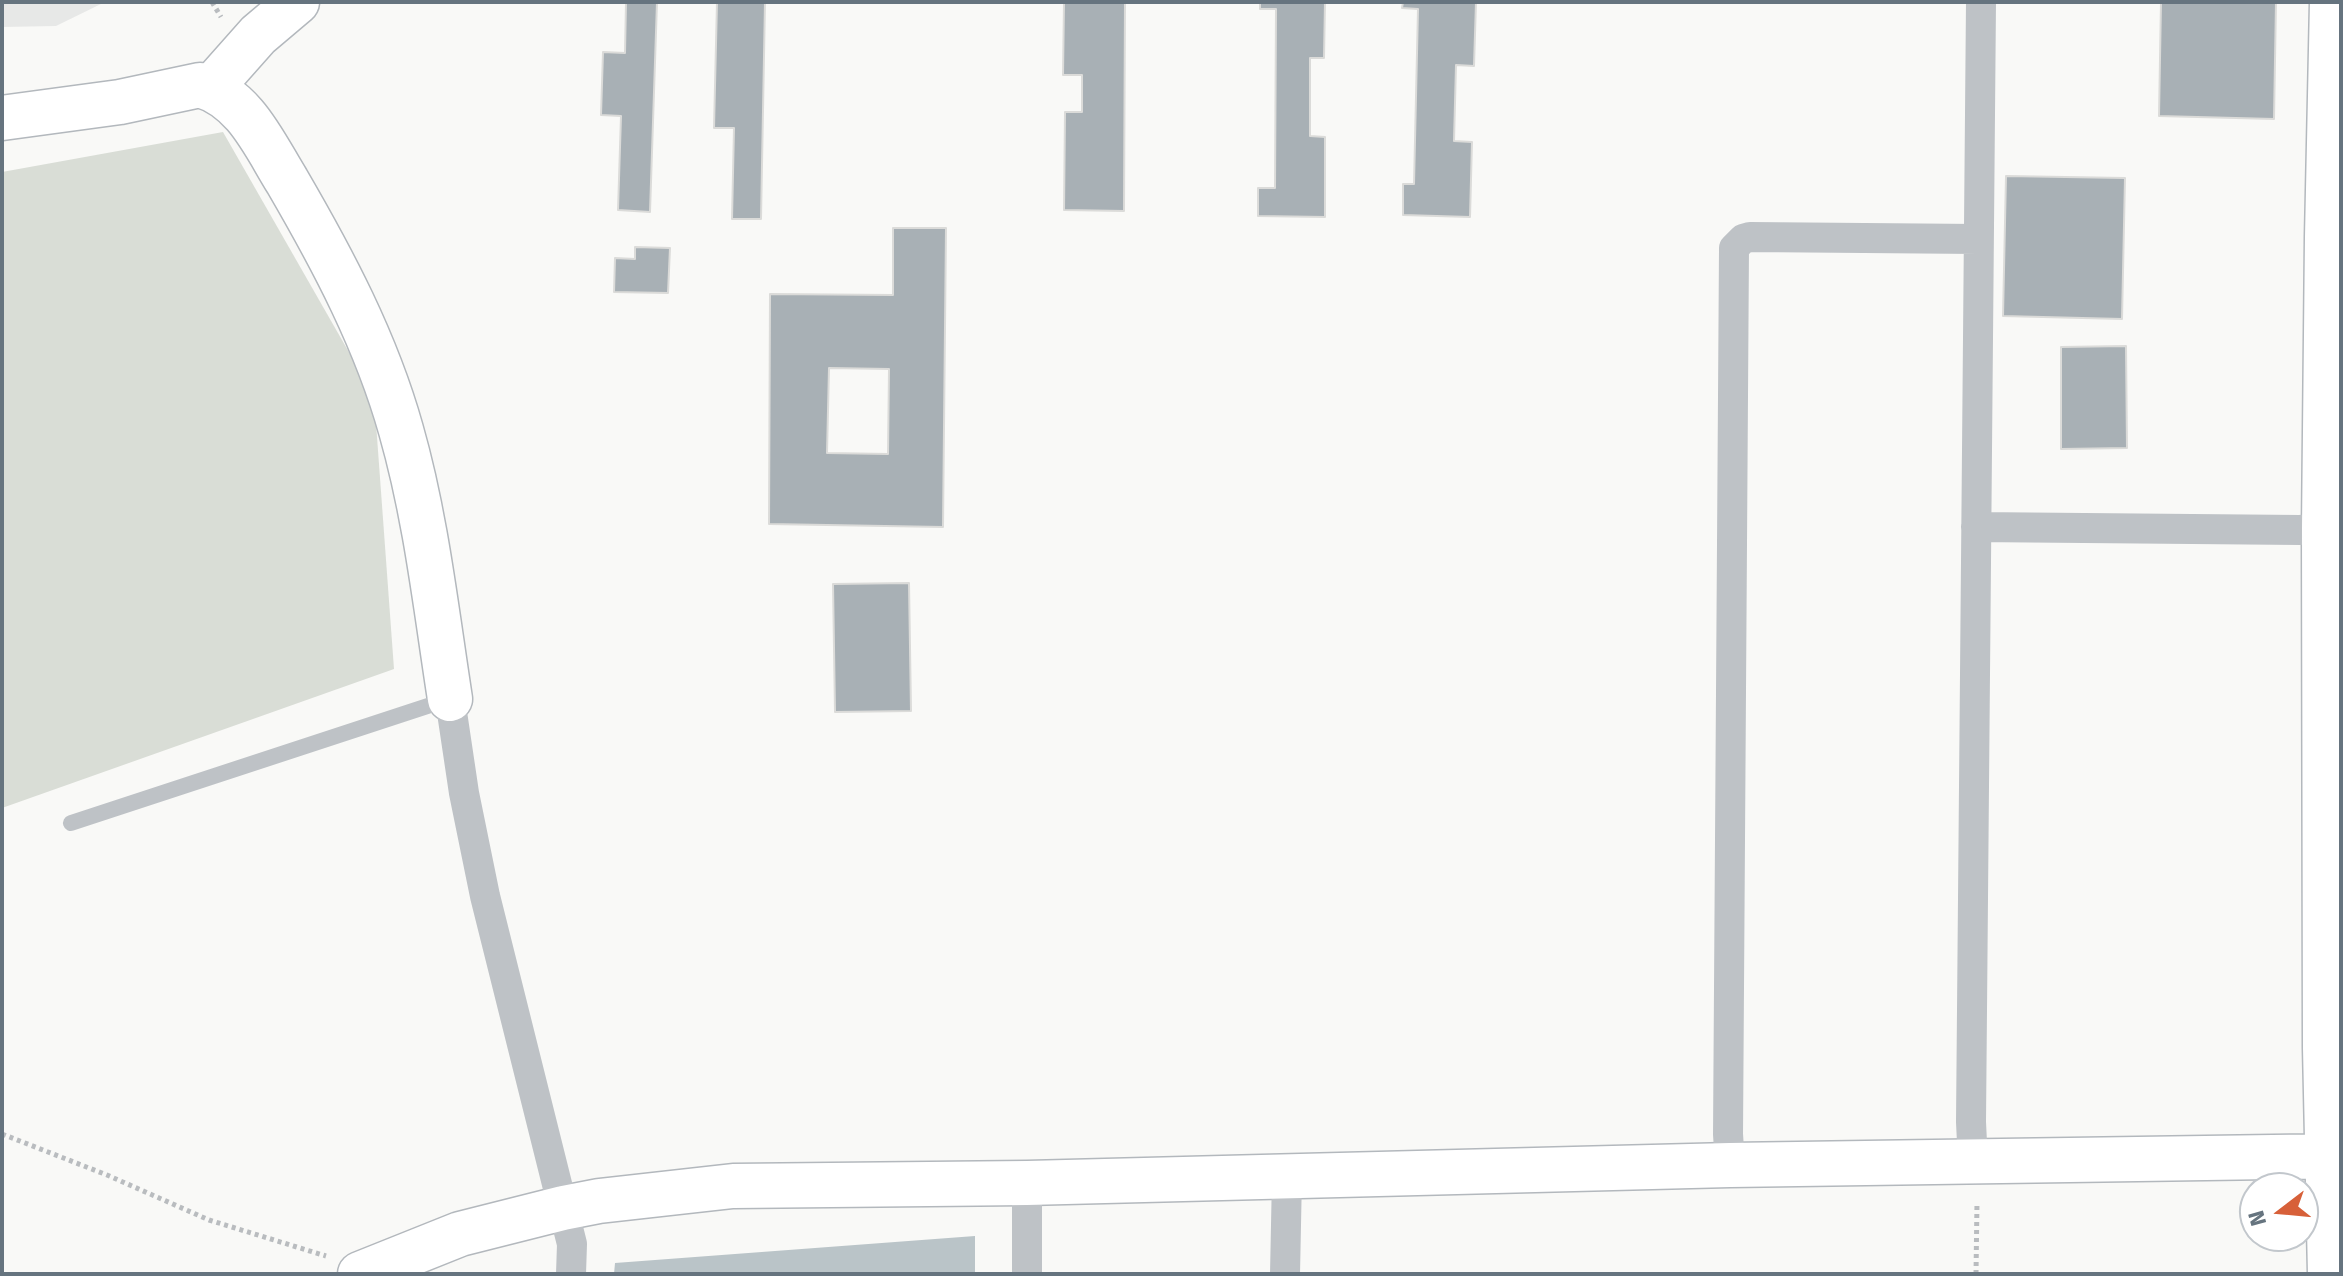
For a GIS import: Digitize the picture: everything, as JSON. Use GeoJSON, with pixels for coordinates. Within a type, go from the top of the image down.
{"type":"FeatureCollection","features":[{"type":"Feature","properties":{"kind":"street"},"geometry":{"type":"LineString","coordinates":[[211,88],[258,35],[297,2]]}},
{"type":"Feature","properties":{"kind":"street"},"geometry":{"type":"LineString","coordinates":[[1975,1182],[1971,1122],[1981,2]]}},
{"type":"Feature","properties":{"kind":"street"},"geometry":{"type":"LineString","coordinates":[[2330,1274],[2334,1155],[2324,528],[2332,2]]}},
{"type":"Feature","properties":{"kind":"street"},"geometry":{"type":"LineString","coordinates":[[2,118],[120,102],[187,86],[211,88],[235,103],[256,129],[329,252],[371,344],[400,428],[420,506],[464,793],[485,896],[572,1244],[571,1274]]}},
{"type":"Feature","properties":{"kind":"street"},"geometry":{"type":"LineString","coordinates":[[1730,1165],[1734,248],[1750,237],[1978,239]]}},
{"type":"Feature","properties":{"kind":"street"},"geometry":{"type":"LineString","coordinates":[[1976,527],[2324,528]]}},
{"type":"Feature","properties":{"kind":"street"},"geometry":{"type":"LineString","coordinates":[[348,1267],[563,1208],[733,1186],[1027,1183],[1730,1165],[1975,1182],[2334,1155]]}},
{"type":"Feature","properties":{"kind":"street"},"geometry":{"type":"LineString","coordinates":[[1285,1274],[1287,1176]]}},
{"type":"Feature","properties":{"kind":"street"},"geometry":{"type":"LineString","coordinates":[[1027,1183],[1027,1274]]}},
{"type":"Feature","properties":{"kind":"lane"},"geometry":{"type":"LineString","coordinates":[[71,823],[450,699]]}},
{"type":"Feature","properties":{"kind":"path"},"geometry":{"type":"LineString","coordinates":[[212,2],[221,17]]}},
{"type":"Feature","properties":{"kind":"path"},"geometry":{"type":"LineString","coordinates":[[2,1134],[107,1175],[209,1220],[348,1267]]}},
{"type":"Feature","properties":{"kind":"path"},"geometry":{"type":"LineString","coordinates":[[1975,1182],[1976,1274]]}},
{"type":"Feature","properties":{"kind":"shaded area"},"geometry":{"type":"Polygon","coordinates":[[[2,2],[105,2],[56,26],[2,27],[2,2]]]}},
{"type":"Feature","properties":{"kind":"shaded area"},"geometry":{"type":"Polygon","coordinates":[[[223,132],[374,396],[394,669],[2,808],[2,172],[223,132]]]}},
{"type":"Feature","properties":{"kind":"shaded area"},"geometry":{"type":"Polygon","coordinates":[[[975,1236],[975,1274],[614,1274],[615,1263],[975,1236]]]}},
{"type":"Feature","properties":{"kind":"building"},"geometry":{"type":"Polygon","coordinates":[[[626,2],[657,2],[650,212],[618,210],[621,116],[601,115],[603,52],[625,53],[626,2]]]}},
{"type":"Feature","properties":{"kind":"building"},"geometry":{"type":"Polygon","coordinates":[[[717,2],[765,2],[761,219],[732,219],[734,128],[714,128],[717,2]]]}},
{"type":"Feature","properties":{"kind":"building"},"geometry":{"type":"Polygon","coordinates":[[[1064,2],[1125,2],[1124,211],[1064,210],[1065,112],[1082,112],[1082,75],[1063,75],[1064,2]]]}},
{"type":"Feature","properties":{"kind":"building"},"geometry":{"type":"Polygon","coordinates":[[[1260,2],[1325,2],[1324,58],[1310,58],[1310,136],[1325,137],[1325,217],[1258,216],[1258,188],[1275,188],[1276,9],[1260,9],[1260,2]]]}},
{"type":"Feature","properties":{"kind":"building"},"geometry":{"type":"Polygon","coordinates":[[[1403,2],[1476,2],[1474,66],[1456,65],[1454,141],[1472,142],[1470,217],[1403,215],[1403,184],[1414,184],[1418,9],[1402,8],[1403,2]]]}},
{"type":"Feature","properties":{"kind":"building"},"geometry":{"type":"Polygon","coordinates":[[[2161,2],[2276,2],[2274,119],[2159,116],[2161,2]]]}},
{"type":"Feature","properties":{"kind":"building"},"geometry":{"type":"Polygon","coordinates":[[[2006,176],[2125,178],[2122,319],[2003,316],[2006,176]]]}},
{"type":"Feature","properties":{"kind":"building"},"geometry":{"type":"Polygon","coordinates":[[[893,228],[946,228],[943,527],[769,524],[770,294],[893,295],[893,228]],[[829,368],[827,453],[888,454],[889,369],[829,368]]]}},
{"type":"Feature","properties":{"kind":"building"},"geometry":{"type":"Polygon","coordinates":[[[635,247],[670,248],[668,293],[614,292],[615,258],[635,259],[635,247]]]}},
{"type":"Feature","properties":{"kind":"building"},"geometry":{"type":"Polygon","coordinates":[[[2126,346],[2127,448],[2061,449],[2061,347],[2126,346]]]}},
{"type":"Feature","properties":{"kind":"building"},"geometry":{"type":"Polygon","coordinates":[[[909,583],[911,711],[835,712],[833,584],[909,583]]]}}]}
